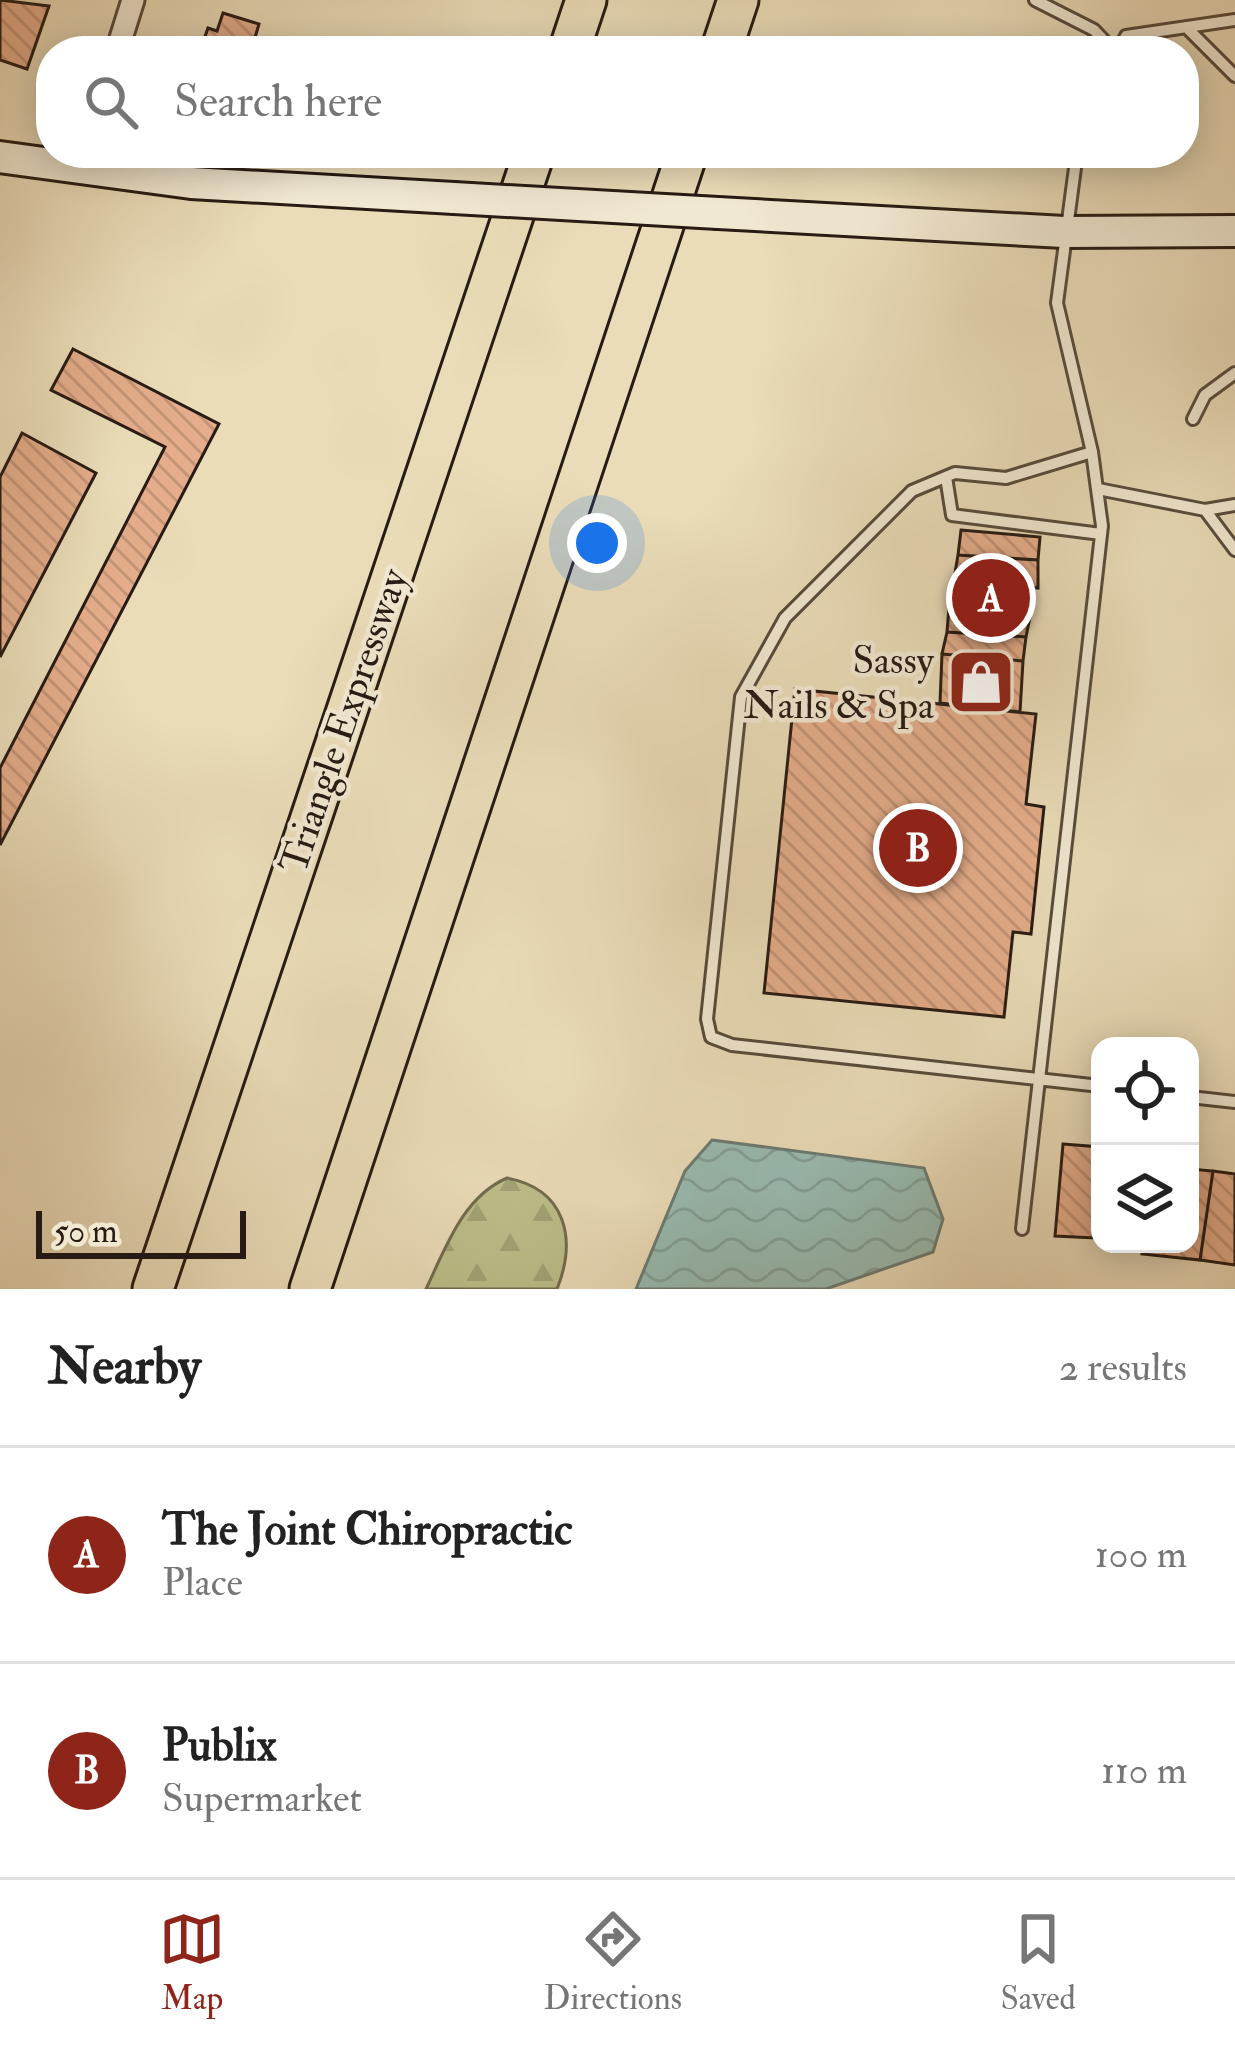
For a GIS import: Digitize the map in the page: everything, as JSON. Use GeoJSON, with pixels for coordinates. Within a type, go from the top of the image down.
{"type":"FeatureCollection","features":[{"type":"Feature","properties":{"kind":"highway"},"geometry":{"type":"LineString","coordinates":[[573,36],[586,0]]}},
{"type":"Feature","properties":{"kind":"highway"},"geometry":{"type":"LineString","coordinates":[[726,36],[738,0]]}},
{"type":"Feature","properties":{"kind":"highway","name":"Triangle Expressway"},"geometry":{"type":"LineString","coordinates":[[153,1289],[529,168]]}},
{"type":"Feature","properties":{"kind":"highway"},"geometry":{"type":"LineString","coordinates":[[310,1289],[682,168]]}},
{"type":"Feature","properties":{"kind":"main road"},"geometry":{"type":"LineString","coordinates":[[0,157],[36,159]]}},
{"type":"Feature","properties":{"kind":"main road"},"geometry":{"type":"LineString","coordinates":[[117,168],[191,183],[718,213],[1064,232],[1235,231]]}},
{"type":"Feature","properties":{"kind":"street"},"geometry":{"type":"LineString","coordinates":[[122,36],[134,0]]}},
{"type":"Feature","properties":{"kind":"lane"},"geometry":{"type":"LineString","coordinates":[[1035,0],[1100,36]]}},
{"type":"Feature","properties":{"kind":"lane"},"geometry":{"type":"LineString","coordinates":[[1126,36],[1235,20]]}},
{"type":"Feature","properties":{"kind":"lane"},"geometry":{"type":"LineString","coordinates":[[1186,27],[1195,36]]}},
{"type":"Feature","properties":{"kind":"lane"},"geometry":{"type":"LineString","coordinates":[[1199,40],[1235,76]]}},
{"type":"Feature","properties":{"kind":"lane"},"geometry":{"type":"LineString","coordinates":[[1022,1229],[1101,534],[1092,452],[1059,332],[1064,232],[1075,168]]}},
{"type":"Feature","properties":{"kind":"lane"},"geometry":{"type":"LineString","coordinates":[[1193,419],[1204,395],[1235,373]]}},
{"type":"Feature","properties":{"kind":"lane"},"geometry":{"type":"LineString","coordinates":[[1091,1085],[732,1045],[711,1037],[707,1019],[741,698],[784,618],[820,576],[912,491],[946,476],[1006,478],[1092,452]]}},
{"type":"Feature","properties":{"kind":"lane"},"geometry":{"type":"LineString","coordinates":[[946,476],[952,515],[1101,534]]}},
{"type":"Feature","properties":{"kind":"lane"},"geometry":{"type":"LineString","coordinates":[[1098,489],[1205,510],[1235,505]]}},
{"type":"Feature","properties":{"kind":"lane"},"geometry":{"type":"LineString","coordinates":[[1205,510],[1235,550]]}},
{"type":"Feature","properties":{"kind":"lane"},"geometry":{"type":"LineString","coordinates":[[1199,1098],[1235,1102]]}},
{"type":"Feature","properties":{"kind":"green space"},"geometry":{"type":"Polygon","coordinates":[[[507,1178],[543,1193],[562,1219],[566,1252],[557,1289],[426,1289],[467,1210],[507,1178]]]}},
{"type":"Feature","properties":{"kind":"water"},"geometry":{"type":"Polygon","coordinates":[[[712,1140],[924,1168],[943,1219],[933,1252],[826,1289],[636,1289],[685,1171],[712,1140]]]}},
{"type":"Feature","properties":{"kind":"building"},"geometry":{"type":"Polygon","coordinates":[[[0,0],[49,6],[27,69],[0,60],[0,0]]]}},
{"type":"Feature","properties":{"kind":"building"},"geometry":{"type":"Polygon","coordinates":[[[223,13],[259,24],[255,36],[205,36],[208,28],[217,31],[223,13]]]}},
{"type":"Feature","properties":{"kind":"building"},"geometry":{"type":"Polygon","coordinates":[[[73,349],[219,424],[0,845],[0,768],[165,447],[51,390],[73,349]]]}},
{"type":"Feature","properties":{"kind":"building"},"geometry":{"type":"Polygon","coordinates":[[[22,433],[96,473],[0,657],[0,477],[22,433]]]}},
{"type":"Feature","properties":{"kind":"building"},"geometry":{"type":"Polygon","coordinates":[[[961,530],[1040,537],[1038,560],[958,555],[961,530]]]}},
{"type":"Feature","properties":{"kind":"building"},"geometry":{"type":"Polygon","coordinates":[[[958,555],[1038,560],[1038,588],[954,579],[958,555]]]}},
{"type":"Feature","properties":{"kind":"building"},"geometry":{"type":"Polygon","coordinates":[[[954,579],[1030,587],[1030,617],[949,608],[954,579]]]}},
{"type":"Feature","properties":{"kind":"building"},"geometry":{"type":"Polygon","coordinates":[[[949,608],[1030,617],[1026,637],[947,632],[949,608]]]}},
{"type":"Feature","properties":{"kind":"building"},"geometry":{"type":"Polygon","coordinates":[[[947,632],[1026,637],[1023,661],[942,654],[947,632]]]}},
{"type":"Feature","properties":{"kind":"building","name":"Sassy Nails & Spa"},"geometry":{"type":"Polygon","coordinates":[[[942,654],[1023,661],[1020,712],[940,703],[942,654]]]}},
{"type":"Feature","properties":{"kind":"building"},"geometry":{"type":"Polygon","coordinates":[[[795,689],[1036,714],[1026,804],[1044,807],[1031,934],[1013,932],[1004,1017],[764,993],[795,689]]]}},
{"type":"Feature","properties":{"kind":"building"},"geometry":{"type":"Polygon","coordinates":[[[1063,1144],[1091,1146],[1091,1238],[1055,1236],[1063,1144]]]}},
{"type":"Feature","properties":{"kind":"building"},"geometry":{"type":"Polygon","coordinates":[[[1199,1170],[1213,1171],[1200,1260],[1142,1254],[1199,1253],[1199,1170]]]}},
{"type":"Feature","properties":{"kind":"building"},"geometry":{"type":"Polygon","coordinates":[[[1213,1171],[1235,1174],[1235,1265],[1200,1260],[1213,1171]]]}},
{"type":"Feature","properties":{"kind":"place","name":"The Joint Chiropractic"},"geometry":{"type":"Point","coordinates":[991,598]}},
{"type":"Feature","properties":{"kind":"place","name":"Sassy Nails & Spa"},"geometry":{"type":"Point","coordinates":[981,682]}},
{"type":"Feature","properties":{"kind":"place","name":"Publix"},"geometry":{"type":"Point","coordinates":[918,848]}}]}
